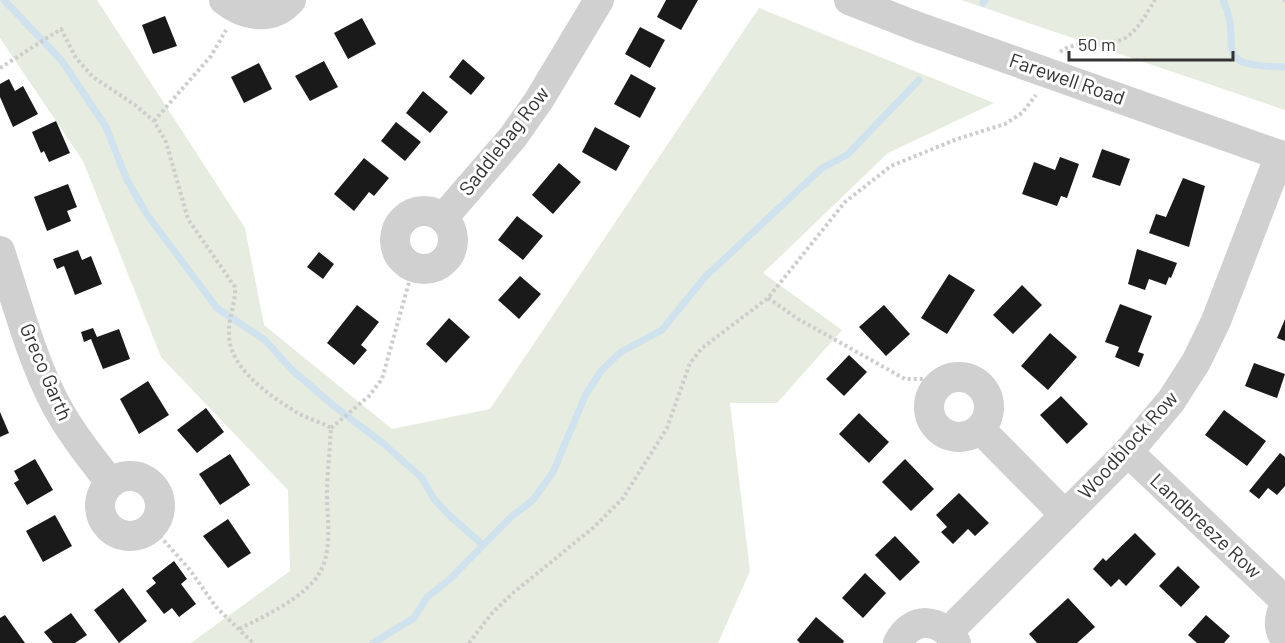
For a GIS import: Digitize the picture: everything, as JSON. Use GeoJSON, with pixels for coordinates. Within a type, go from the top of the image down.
{"type":"FeatureCollection","features":[{"type":"Feature","properties":{"kind":"street"},"geometry":{"type":"LineString","coordinates":[[230,5],[256,16],[277,12],[291,0]]}},
{"type":"Feature","properties":{"kind":"street","name":"Saddlebag Row"},"geometry":{"type":"LineString","coordinates":[[443,218],[513,137],[539,100],[598,0]]}},
{"type":"Feature","properties":{"kind":"street","name":"Farewell Road"},"geometry":{"type":"LineString","coordinates":[[849,0],[1282,156]]}},
{"type":"Feature","properties":{"kind":"street","name":"Woodblock Row"},"geometry":{"type":"LineString","coordinates":[[898,643],[905,632],[923,622],[936,623],[952,637],[1065,515],[1128,452],[1171,401],[1212,330],[1282,156]]}},
{"type":"Feature","properties":{"kind":"street"},"geometry":{"type":"LineString","coordinates":[[418,211],[432,212],[443,218],[453,234],[453,246],[448,257],[437,267],[424,270],[413,268],[402,261],[396,251],[394,239],[397,227],[406,216],[418,211]]}},
{"type":"Feature","properties":{"kind":"street","name":"Greco Garth"},"geometry":{"type":"LineString","coordinates":[[0,251],[36,360],[57,406],[79,443],[110,483]]}},
{"type":"Feature","properties":{"kind":"street"},"geometry":{"type":"LineString","coordinates":[[955,377],[974,381],[981,387],[986,394],[989,413],[980,429],[961,437],[941,431],[930,414],[929,404],[939,386],[955,377]]}},
{"type":"Feature","properties":{"kind":"street"},"geometry":{"type":"LineString","coordinates":[[980,429],[1065,515]]}},
{"type":"Feature","properties":{"kind":"street","name":"Landbreeze Row"},"geometry":{"type":"LineString","coordinates":[[1128,452],[1285,601]]}},
{"type":"Feature","properties":{"kind":"street"},"geometry":{"type":"LineString","coordinates":[[129,475],[148,481],[159,498],[160,508],[152,527],[137,536],[119,534],[111,530],[104,522],[99,501],[110,483],[129,475]]}},
{"type":"Feature","properties":{"kind":"street"},"geometry":{"type":"LineString","coordinates":[[1285,606],[1280,614],[1280,627],[1285,639]]}},
{"type":"Feature","properties":{"kind":"path"},"geometry":{"type":"LineString","coordinates":[[469,643],[499,607],[594,527],[623,498],[666,428],[690,363],[708,342],[768,298],[828,221],[866,184],[891,166],[917,154],[1005,124],[1022,113],[1035,98],[1058,53],[1066,47],[1125,38],[1134,30],[1155,0]]}},
{"type":"Feature","properties":{"kind":"path"},"geometry":{"type":"LineString","coordinates":[[154,121],[211,56],[230,5]]}},
{"type":"Feature","properties":{"kind":"path"},"geometry":{"type":"LineString","coordinates":[[0,68],[61,29],[76,58],[93,77],[154,121],[166,142],[188,219],[236,287],[236,301],[228,332],[230,346],[239,363],[251,378],[294,412],[333,426]]}},
{"type":"Feature","properties":{"kind":"path"},"geometry":{"type":"LineString","coordinates":[[239,629],[293,598],[314,580],[322,566],[327,546],[327,488],[333,426],[369,396],[382,379],[413,268]]}},
{"type":"Feature","properties":{"kind":"path"},"geometry":{"type":"LineString","coordinates":[[768,298],[798,320],[905,379],[925,380],[939,386]]}},
{"type":"Feature","properties":{"kind":"path"},"geometry":{"type":"LineString","coordinates":[[152,527],[190,570],[216,607],[253,643]]}},
{"type":"Feature","properties":{"kind":"shaded area"},"geometry":{"type":"Polygon","coordinates":[[[0,0],[97,0],[245,228],[264,325],[392,429],[490,409],[759,8],[994,103],[888,153],[763,273],[842,330],[777,403],[730,403],[750,571],[718,643],[191,643],[290,571],[288,490],[161,357],[83,161],[0,38],[0,0]]]}},
{"type":"Feature","properties":{"kind":"shaded area"},"geometry":{"type":"Polygon","coordinates":[[[961,0],[1285,0],[1285,110],[961,0]]]}},
{"type":"Feature","properties":{"kind":"building"},"geometry":{"type":"Polygon","coordinates":[[[666,0],[698,0],[681,30],[657,17],[666,0]]]}},
{"type":"Feature","properties":{"kind":"building"},"geometry":{"type":"Polygon","coordinates":[[[165,16],[177,46],[153,54],[142,25],[165,16]]]}},
{"type":"Feature","properties":{"kind":"building"},"geometry":{"type":"Polygon","coordinates":[[[362,18],[376,44],[348,59],[334,33],[362,18]]]}},
{"type":"Feature","properties":{"kind":"building"},"geometry":{"type":"Polygon","coordinates":[[[640,27],[665,40],[650,68],[625,54],[640,27]]]}},
{"type":"Feature","properties":{"kind":"building"},"geometry":{"type":"Polygon","coordinates":[[[463,59],[485,78],[471,95],[449,77],[463,59]]]}},
{"type":"Feature","properties":{"kind":"building"},"geometry":{"type":"Polygon","coordinates":[[[324,61],[338,87],[310,101],[295,76],[324,61]]]}},
{"type":"Feature","properties":{"kind":"building"},"geometry":{"type":"Polygon","coordinates":[[[259,63],[272,89],[244,103],[231,77],[259,63]]]}},
{"type":"Feature","properties":{"kind":"building"},"geometry":{"type":"Polygon","coordinates":[[[631,74],[656,88],[640,118],[614,104],[631,74]]]}},
{"type":"Feature","properties":{"kind":"building"},"geometry":{"type":"Polygon","coordinates":[[[9,79],[15,91],[23,86],[38,114],[13,127],[0,97],[0,84],[9,79]]]}},
{"type":"Feature","properties":{"kind":"building"},"geometry":{"type":"Polygon","coordinates":[[[423,91],[448,112],[430,133],[406,113],[423,91]]]}},
{"type":"Feature","properties":{"kind":"building"},"geometry":{"type":"Polygon","coordinates":[[[56,121],[70,153],[49,162],[44,151],[41,153],[32,132],[56,121]]]}},
{"type":"Feature","properties":{"kind":"building"},"geometry":{"type":"Polygon","coordinates":[[[396,122],[421,142],[405,161],[381,141],[396,122]]]}},
{"type":"Feature","properties":{"kind":"building"},"geometry":{"type":"Polygon","coordinates":[[[595,127],[630,146],[616,171],[582,152],[595,127]]]}},
{"type":"Feature","properties":{"kind":"building"},"geometry":{"type":"Polygon","coordinates":[[[1102,149],[1130,159],[1120,186],[1092,177],[1102,149]]]}},
{"type":"Feature","properties":{"kind":"building"},"geometry":{"type":"Polygon","coordinates":[[[1060,157],[1079,164],[1067,198],[1061,196],[1057,206],[1022,194],[1034,162],[1055,170],[1060,157]]]}},
{"type":"Feature","properties":{"kind":"building"},"geometry":{"type":"Polygon","coordinates":[[[364,158],[389,178],[374,196],[369,192],[354,211],[334,194],[364,158]]]}},
{"type":"Feature","properties":{"kind":"building"},"geometry":{"type":"Polygon","coordinates":[[[559,163],[581,182],[553,214],[532,195],[559,163]]]}},
{"type":"Feature","properties":{"kind":"building"},"geometry":{"type":"Polygon","coordinates":[[[1183,178],[1205,186],[1189,247],[1149,233],[1156,214],[1166,217],[1183,178]]]}},
{"type":"Feature","properties":{"kind":"building"},"geometry":{"type":"Polygon","coordinates":[[[68,184],[77,207],[67,211],[71,221],[47,231],[34,197],[68,184]]]}},
{"type":"Feature","properties":{"kind":"building"},"geometry":{"type":"Polygon","coordinates":[[[517,216],[543,236],[523,260],[498,240],[517,216]]]}},
{"type":"Feature","properties":{"kind":"building"},"geometry":{"type":"Polygon","coordinates":[[[1137,249],[1177,263],[1166,285],[1149,279],[1145,290],[1128,284],[1137,249]]]}},
{"type":"Feature","properties":{"kind":"building"},"geometry":{"type":"Polygon","coordinates":[[[78,250],[82,260],[91,256],[102,284],[75,295],[64,266],[57,269],[53,259],[78,250]]]}},
{"type":"Feature","properties":{"kind":"building"},"geometry":{"type":"Polygon","coordinates":[[[319,252],[334,264],[323,279],[307,267],[319,252]]]}},
{"type":"Feature","properties":{"kind":"building"},"geometry":{"type":"Polygon","coordinates":[[[949,274],[975,290],[947,334],[921,318],[949,274]]]}},
{"type":"Feature","properties":{"kind":"building"},"geometry":{"type":"Polygon","coordinates":[[[520,276],[541,294],[519,319],[498,300],[520,276]]]}},
{"type":"Feature","properties":{"kind":"building"},"geometry":{"type":"Polygon","coordinates":[[[1022,285],[1042,305],[1013,334],[993,315],[1022,285]]]}},
{"type":"Feature","properties":{"kind":"building"},"geometry":{"type":"Polygon","coordinates":[[[1120,304],[1152,316],[1138,352],[1144,354],[1139,367],[1115,357],[1119,347],[1105,342],[1120,304]]]}},
{"type":"Feature","properties":{"kind":"building"},"geometry":{"type":"Polygon","coordinates":[[[357,305],[379,322],[361,345],[367,350],[354,365],[327,343],[357,305]]]}},
{"type":"Feature","properties":{"kind":"building"},"geometry":{"type":"Polygon","coordinates":[[[884,305],[910,334],[886,356],[859,327],[884,305]]]}},
{"type":"Feature","properties":{"kind":"building"},"geometry":{"type":"Polygon","coordinates":[[[449,318],[470,337],[446,363],[426,344],[449,318]]]}},
{"type":"Feature","properties":{"kind":"building"},"geometry":{"type":"Polygon","coordinates":[[[1285,319],[1285,341],[1277,338],[1285,319]]]}},
{"type":"Feature","properties":{"kind":"building"},"geometry":{"type":"Polygon","coordinates":[[[93,328],[97,337],[119,329],[130,359],[103,369],[91,339],[84,342],[81,332],[93,328]]]}},
{"type":"Feature","properties":{"kind":"building"},"geometry":{"type":"Polygon","coordinates":[[[1050,333],[1077,357],[1048,390],[1021,366],[1050,333]]]}},
{"type":"Feature","properties":{"kind":"building"},"geometry":{"type":"Polygon","coordinates":[[[849,355],[867,372],[844,396],[826,379],[849,355]]]}},
{"type":"Feature","properties":{"kind":"building"},"geometry":{"type":"Polygon","coordinates":[[[1254,363],[1285,374],[1277,398],[1245,386],[1254,363]]]}},
{"type":"Feature","properties":{"kind":"building"},"geometry":{"type":"Polygon","coordinates":[[[148,381],[169,415],[139,434],[120,399],[148,381]]]}},
{"type":"Feature","properties":{"kind":"building"},"geometry":{"type":"Polygon","coordinates":[[[1061,396],[1088,424],[1067,444],[1040,415],[1061,396]]]}},
{"type":"Feature","properties":{"kind":"building"},"geometry":{"type":"Polygon","coordinates":[[[206,408],[224,432],[197,453],[177,430],[206,408]]]}},
{"type":"Feature","properties":{"kind":"building"},"geometry":{"type":"Polygon","coordinates":[[[1224,410],[1266,441],[1247,466],[1205,435],[1224,410]]]}},
{"type":"Feature","properties":{"kind":"building"},"geometry":{"type":"Polygon","coordinates":[[[0,412],[9,433],[0,437],[0,412]]]}},
{"type":"Feature","properties":{"kind":"building"},"geometry":{"type":"Polygon","coordinates":[[[859,413],[889,442],[869,463],[839,434],[859,413]]]}},
{"type":"Feature","properties":{"kind":"building"},"geometry":{"type":"Polygon","coordinates":[[[1280,453],[1285,457],[1285,486],[1277,495],[1268,488],[1259,499],[1249,491],[1280,453]]]}},
{"type":"Feature","properties":{"kind":"building"},"geometry":{"type":"Polygon","coordinates":[[[230,454],[250,485],[220,505],[199,474],[230,454]]]}},
{"type":"Feature","properties":{"kind":"building"},"geometry":{"type":"Polygon","coordinates":[[[35,459],[53,490],[27,505],[14,483],[19,480],[14,471],[35,459]]]}},
{"type":"Feature","properties":{"kind":"building"},"geometry":{"type":"Polygon","coordinates":[[[905,459],[934,489],[911,511],[882,482],[905,459]]]}},
{"type":"Feature","properties":{"kind":"building"},"geometry":{"type":"Polygon","coordinates":[[[959,493],[989,523],[975,536],[968,529],[953,544],[941,532],[947,527],[936,515],[959,493]]]}},
{"type":"Feature","properties":{"kind":"building"},"geometry":{"type":"Polygon","coordinates":[[[55,515],[72,546],[43,562],[26,531],[55,515]]]}},
{"type":"Feature","properties":{"kind":"building"},"geometry":{"type":"Polygon","coordinates":[[[228,519],[251,553],[228,568],[203,536],[228,519]]]}},
{"type":"Feature","properties":{"kind":"building"},"geometry":{"type":"Polygon","coordinates":[[[1135,533],[1156,554],[1126,586],[1119,579],[1111,587],[1093,569],[1103,558],[1106,561],[1135,533]]]}},
{"type":"Feature","properties":{"kind":"building"},"geometry":{"type":"Polygon","coordinates":[[[895,536],[920,562],[900,581],[875,555],[895,536]]]}},
{"type":"Feature","properties":{"kind":"building"},"geometry":{"type":"Polygon","coordinates":[[[174,561],[187,579],[181,584],[196,604],[179,617],[172,608],[164,614],[146,591],[156,583],[152,578],[174,561]]]}},
{"type":"Feature","properties":{"kind":"building"},"geometry":{"type":"Polygon","coordinates":[[[1178,566],[1200,587],[1181,607],[1159,586],[1178,566]]]}},
{"type":"Feature","properties":{"kind":"building"},"geometry":{"type":"Polygon","coordinates":[[[865,573],[886,593],[863,618],[842,598],[865,573]]]}},
{"type":"Feature","properties":{"kind":"building"},"geometry":{"type":"Polygon","coordinates":[[[123,588],[147,621],[119,643],[94,610],[123,588]]]}},
{"type":"Feature","properties":{"kind":"building"},"geometry":{"type":"Polygon","coordinates":[[[1068,598],[1095,627],[1077,643],[1037,643],[1029,634],[1068,598]]]}},
{"type":"Feature","properties":{"kind":"building"},"geometry":{"type":"Polygon","coordinates":[[[71,613],[87,635],[75,643],[53,643],[44,632],[71,613]]]}},
{"type":"Feature","properties":{"kind":"building"},"geometry":{"type":"Polygon","coordinates":[[[5,615],[25,643],[0,643],[0,618],[5,615]]]}},
{"type":"Feature","properties":{"kind":"building"},"geometry":{"type":"Polygon","coordinates":[[[1206,615],[1230,636],[1224,643],[1197,643],[1188,635],[1206,615]]]}},
{"type":"Feature","properties":{"kind":"building"},"geometry":{"type":"Polygon","coordinates":[[[816,617],[844,641],[843,643],[800,643],[797,640],[816,617]]]}},
{"type":"Feature","properties":{"kind":"waterway"},"geometry":{"type":"LineString","coordinates":[[4,0],[62,61],[106,127],[127,180],[148,216],[217,308],[265,340],[291,369],[334,406],[384,444],[422,478],[434,499],[483,545]]}},
{"type":"Feature","properties":{"kind":"waterway"},"geometry":{"type":"LineString","coordinates":[[1223,0],[1229,16],[1232,51],[1236,58],[1245,63],[1260,66],[1285,67]]}},
{"type":"Feature","properties":{"kind":"waterway"},"geometry":{"type":"LineString","coordinates":[[373,643],[414,618],[427,597],[449,580],[510,518],[533,500],[553,472],[586,394],[601,371],[621,352],[662,330],[705,277],[822,168],[847,155],[919,80]]}}]}
